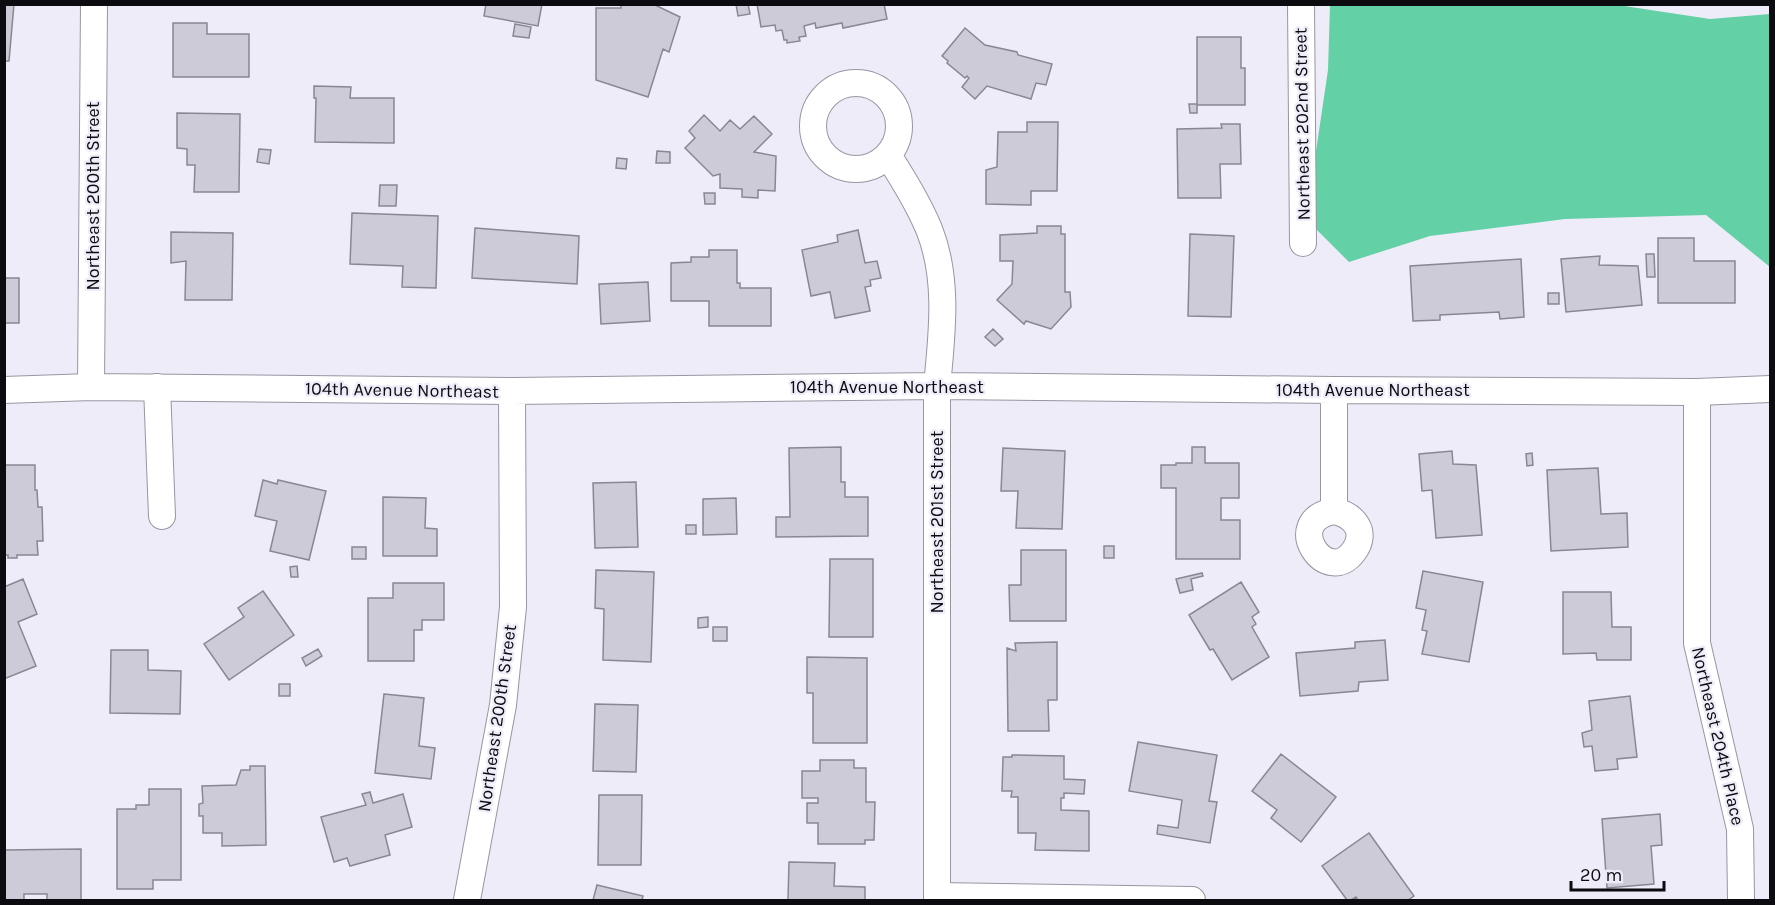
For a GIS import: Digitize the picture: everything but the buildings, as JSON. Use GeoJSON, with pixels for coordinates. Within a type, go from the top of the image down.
{"type":"FeatureCollection","features":[{"type":"Feature","properties":{"kind":"street","name":"Northeast 200th Street"},"geometry":{"type":"LineString","coordinates":[[92,387],[94,4]]}},
{"type":"Feature","properties":{"kind":"street","name":"Northeast 202nd Street"},"geometry":{"type":"LineString","coordinates":[[1301,4],[1303,243]]}},
{"type":"Feature","properties":{"kind":"street","name":"Northeast 201st Street"},"geometry":{"type":"LineString","coordinates":[[888,155],[916,200],[930,231],[942,288],[943,327],[937,386],[937,898]]}},
{"type":"Feature","properties":{"kind":"street","name":"104th Avenue Northeast"},"geometry":{"type":"LineString","coordinates":[[4,390],[156,387],[512,391],[937,386],[1696,392],[1770,389]]}},
{"type":"Feature","properties":{"kind":"street"},"geometry":{"type":"LineString","coordinates":[[156,387],[162,516]]}},
{"type":"Feature","properties":{"kind":"street"},"geometry":{"type":"LineString","coordinates":[[1334,390],[1334,511]]}},
{"type":"Feature","properties":{"kind":"street","name":"Northeast 200th Street"},"geometry":{"type":"LineString","coordinates":[[467,900],[503,705],[513,607],[512,391]]}},
{"type":"Feature","properties":{"kind":"street","name":"Northeast 204th Place"},"geometry":{"type":"LineString","coordinates":[[1696,392],[1696,643],[1740,829],[1741,900]]}},
{"type":"Feature","properties":{"kind":"street"},"geometry":{"type":"LineString","coordinates":[[937,898],[1192,900]]}},
{"type":"Feature","properties":{"kind":"green space"},"geometry":{"type":"Polygon","coordinates":[[[1611,4],[1710,19],[1770,14],[1770,267],[1706,215],[1565,219],[1430,236],[1349,262],[1306,219],[1328,70],[1330,5],[1611,4]]]}}]}
